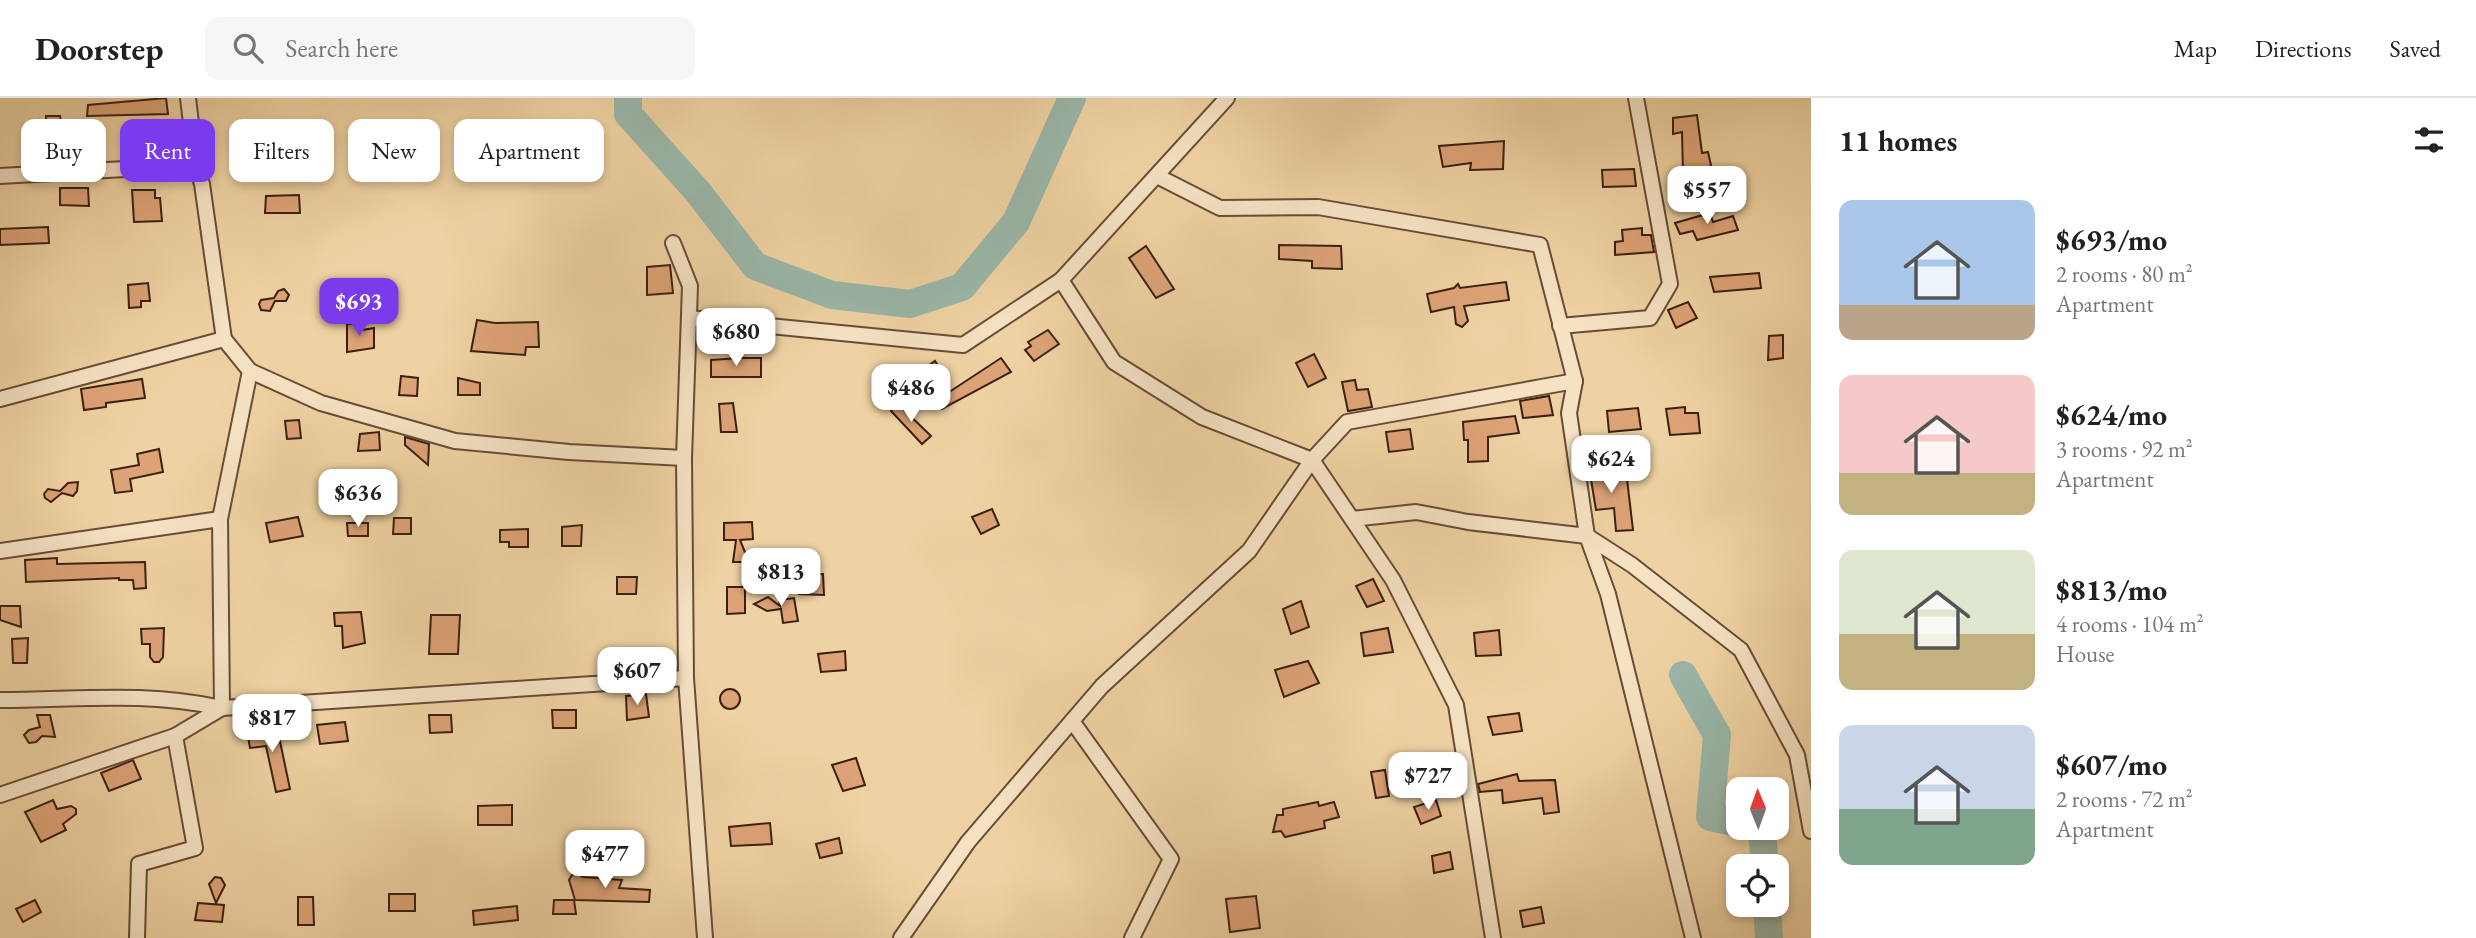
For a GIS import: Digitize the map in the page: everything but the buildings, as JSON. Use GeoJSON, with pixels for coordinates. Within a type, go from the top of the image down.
{"type":"FeatureCollection","features":[{"type":"Feature","properties":{"kind":"street"},"geometry":{"type":"LineString","coordinates":[[188,98],[191,119]]}},
{"type":"Feature","properties":{"kind":"street"},"geometry":{"type":"LineString","coordinates":[[689,318],[963,345],[1061,280],[1227,98]]}},
{"type":"Feature","properties":{"kind":"street"},"geometry":{"type":"LineString","coordinates":[[1560,326],[1650,318],[1670,284],[1636,98]]}},
{"type":"Feature","properties":{"kind":"street"},"geometry":{"type":"LineString","coordinates":[[0,176],[120,169]]}},
{"type":"Feature","properties":{"kind":"street"},"geometry":{"type":"LineString","coordinates":[[1157,176],[1220,208],[1318,206],[1540,245],[1575,381],[1569,413],[1587,536],[1608,594],[1693,938]]}},
{"type":"Feature","properties":{"kind":"street"},"geometry":{"type":"LineString","coordinates":[[201,182],[224,339],[250,371],[321,403],[455,441],[569,452],[684,458]]}},
{"type":"Feature","properties":{"kind":"street"},"geometry":{"type":"LineString","coordinates":[[673,243],[690,286],[684,458],[686,678],[705,938]]}},
{"type":"Feature","properties":{"kind":"street"},"geometry":{"type":"LineString","coordinates":[[1061,280],[1114,362],[1202,417],[1312,460],[1393,580],[1456,705],[1493,938]]}},
{"type":"Feature","properties":{"kind":"street"},"geometry":{"type":"LineString","coordinates":[[0,399],[224,339]]}},
{"type":"Feature","properties":{"kind":"street"},"geometry":{"type":"LineString","coordinates":[[222,708],[220,519],[250,371]]}},
{"type":"Feature","properties":{"kind":"street"},"geometry":{"type":"LineString","coordinates":[[901,938],[968,842],[1102,686],[1249,551],[1312,460],[1347,422],[1575,381]]}},
{"type":"Feature","properties":{"kind":"street"},"geometry":{"type":"LineString","coordinates":[[1352,519],[1416,512],[1468,522],[1587,536],[1632,565],[1741,650],[1797,755],[1811,831]]}},
{"type":"Feature","properties":{"kind":"street"},"geometry":{"type":"LineString","coordinates":[[0,551],[220,519]]}},
{"type":"Feature","properties":{"kind":"street"},"geometry":{"type":"LineString","coordinates":[[0,701],[130,696],[187,701],[222,708],[686,678]]}},
{"type":"Feature","properties":{"kind":"street"},"geometry":{"type":"LineString","coordinates":[[0,795],[175,736],[222,708]]}},
{"type":"Feature","properties":{"kind":"street"},"geometry":{"type":"LineString","coordinates":[[1072,721],[1171,859],[1132,938]]}},
{"type":"Feature","properties":{"kind":"street"},"geometry":{"type":"LineString","coordinates":[[137,938],[139,864],[195,848],[175,736]]}},
{"type":"Feature","properties":{"kind":"waterway"},"geometry":{"type":"LineString","coordinates":[[628,98],[628,114],[698,192],[755,266],[832,295],[910,304],[962,287],[1016,222],[1072,98]]}},
{"type":"Feature","properties":{"kind":"waterway"},"geometry":{"type":"LineString","coordinates":[[1683,675],[1717,735],[1710,817],[1726,820]]}},
{"type":"Feature","properties":{"kind":"waterway"},"geometry":{"type":"LineString","coordinates":[[1763,840],[1764,854]]}},
{"type":"Feature","properties":{"kind":"waterway"},"geometry":{"type":"LineString","coordinates":[[1768,917],[1769,938]]}}]}
